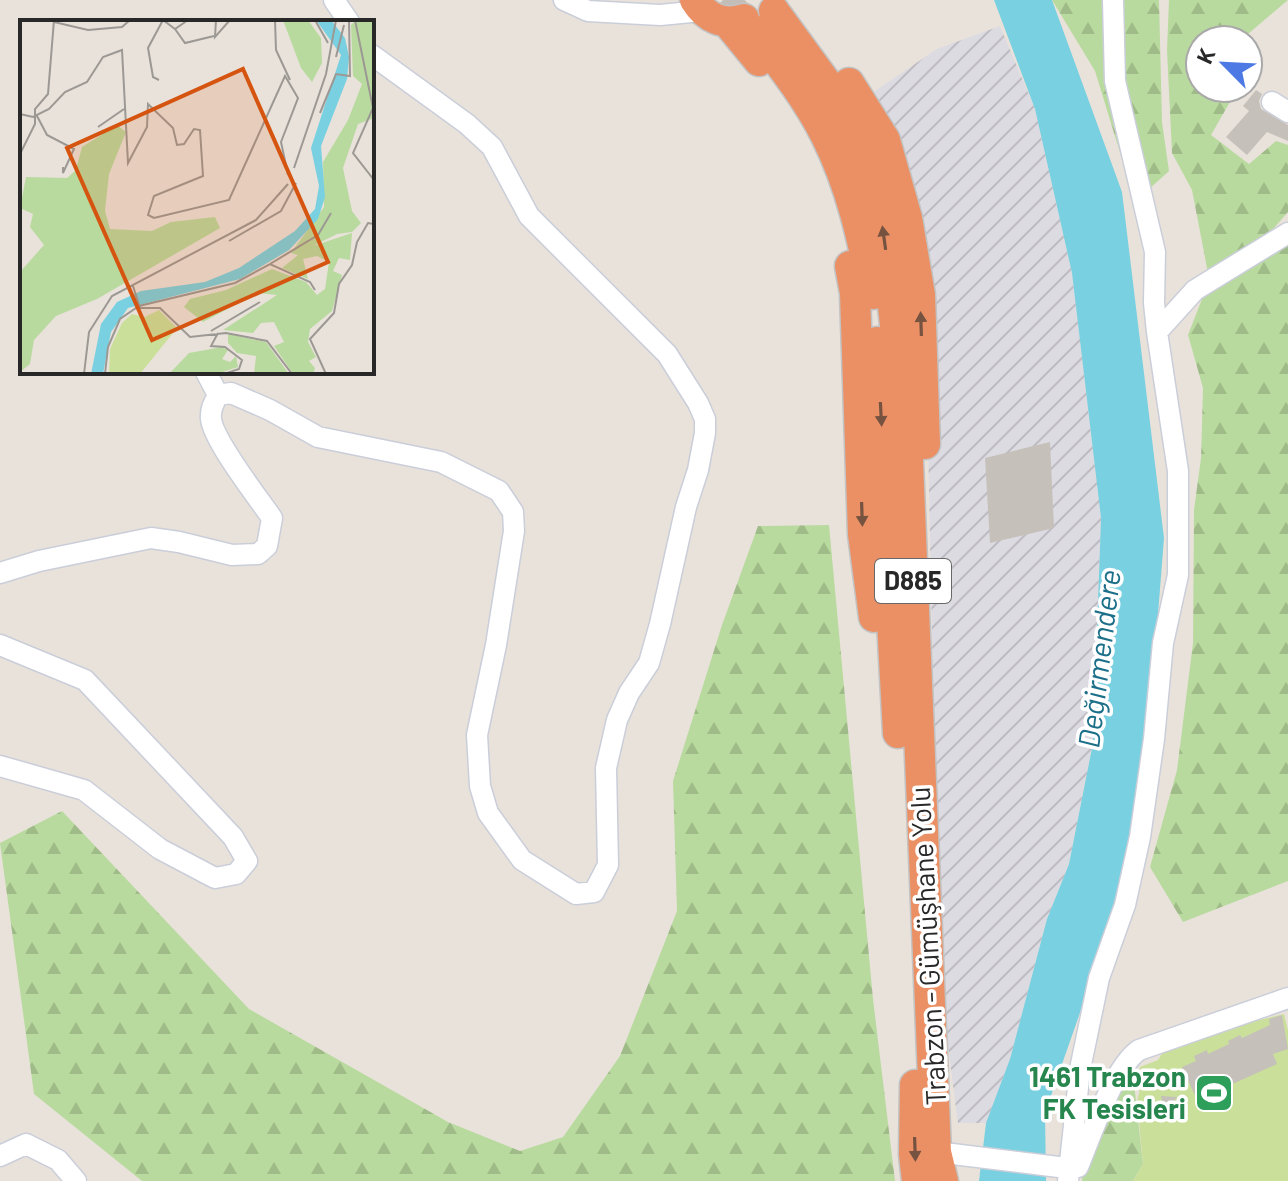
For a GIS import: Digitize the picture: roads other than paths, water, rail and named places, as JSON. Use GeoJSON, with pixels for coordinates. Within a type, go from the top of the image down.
{"type":"FeatureCollection","features":[{"type":"Feature","properties":{"kind":"highway","name":"Trabzon - Gümüşhane Yolu"},"geometry":{"type":"LineString","coordinates":[[743,11],[839,100],[861,144],[885,231],[907,437],[918,710],[944,1162]]}},
{"type":"Feature","properties":{"kind":"highway","name":"Trabzon - Gümüşhane Yolu"},"geometry":{"type":"LineString","coordinates":[[743,11],[806,129],[825,172],[843,231],[855,293],[863,534],[900,770],[915,1041],[914,1154],[917,1181]]}},
{"type":"Feature","properties":{"kind":"street"},"geometry":{"type":"LineString","coordinates":[[334,0],[348,20]]}},
{"type":"Feature","properties":{"kind":"street"},"geometry":{"type":"LineString","coordinates":[[564,0],[588,11],[660,15],[743,11]]}},
{"type":"Feature","properties":{"kind":"street"},"geometry":{"type":"LineString","coordinates":[[1063,1172],[1099,978],[1125,905],[1140,837],[1163,643],[1178,575],[1178,471],[1157,332],[1155,252],[1115,81],[1113,0]]}},
{"type":"Feature","properties":{"kind":"street"},"geometry":{"type":"LineString","coordinates":[[218,395],[231,393],[270,410],[318,437],[441,462],[499,491],[513,512],[514,531],[496,645],[477,735],[480,786],[488,813],[522,860],[576,894],[594,892],[608,865],[608,756],[617,720],[629,693],[649,663],[686,507],[698,470],[705,419],[667,354],[529,216],[492,147],[467,124],[374,56]]}},
{"type":"Feature","properties":{"kind":"street"},"geometry":{"type":"LineString","coordinates":[[1157,332],[1195,290],[1288,233]]}},
{"type":"Feature","properties":{"kind":"street"},"geometry":{"type":"LineString","coordinates":[[207,374],[218,395]]}},
{"type":"Feature","properties":{"kind":"street"},"geometry":{"type":"LineString","coordinates":[[0,573],[39,561],[151,538],[232,555],[258,554],[267,546],[272,518],[211,422],[212,406],[218,395]]}},
{"type":"Feature","properties":{"kind":"street"},"geometry":{"type":"LineString","coordinates":[[0,645],[85,680],[233,837],[247,861],[236,874],[215,878],[160,849],[84,790],[0,766]]}},
{"type":"Feature","properties":{"kind":"street"},"geometry":{"type":"LineString","coordinates":[[944,1162],[1063,1172],[1078,1167],[1106,1099],[1130,1057],[1139,1050],[1288,998]]}},
{"type":"Feature","properties":{"kind":"street"},"geometry":{"type":"LineString","coordinates":[[0,1156],[26,1144],[58,1160],[76,1181]]}},
{"type":"Feature","properties":{"kind":"water","name":"Değirmendere"},"geometry":{"type":"Polygon","coordinates":[[[994,0],[1052,0],[1122,192],[1164,538],[1143,805],[1090,984],[1045,1113],[1046,1181],[979,1181],[986,1123],[1010,1059],[1047,919],[1069,864],[1093,743],[1101,518],[1072,273],[1035,109],[994,0]]]}},
{"type":"Feature","properties":{"kind":"tunnel"},"geometry":{"type":"LineString","coordinates":[[723,0],[754,30]]}},
{"type":"Feature","properties":{"kind":"place","name":"1461 Trabzon FK Tesisleri"},"geometry":{"type":"Point","coordinates":[1214,1093]}}]}
